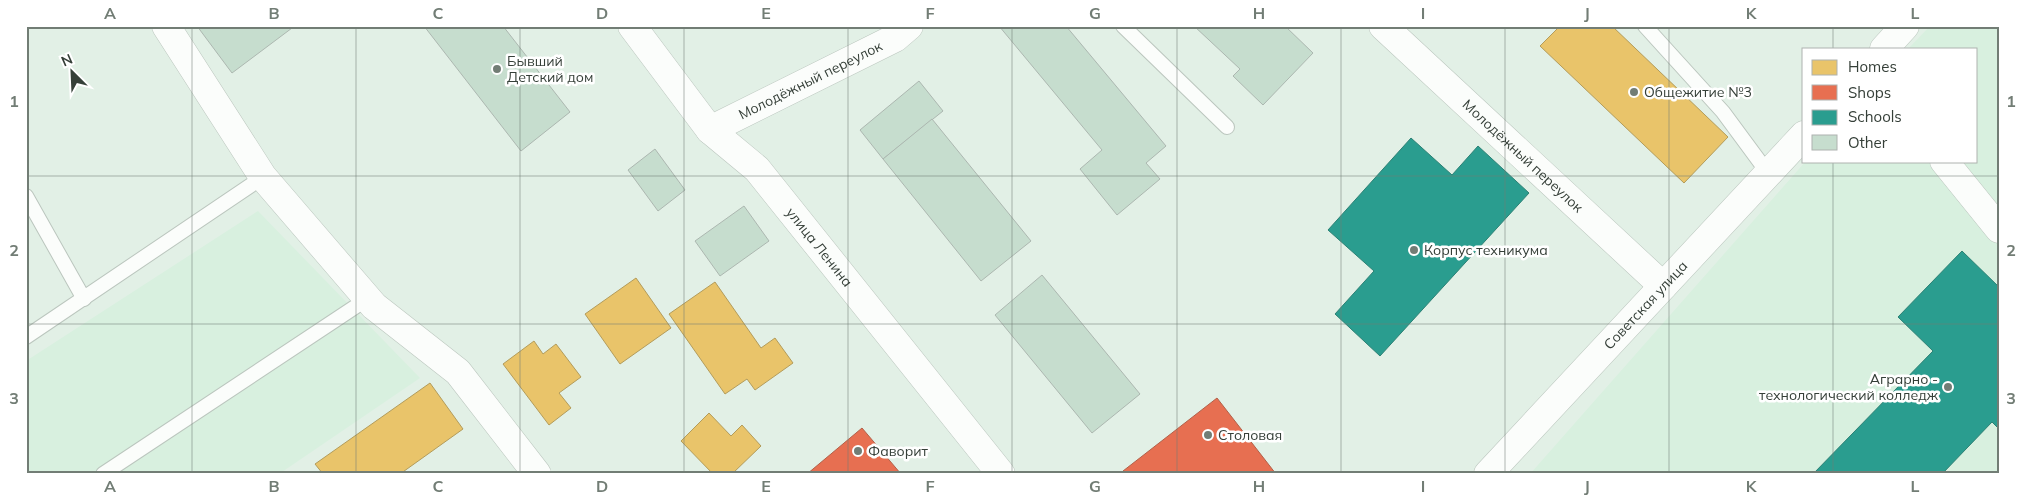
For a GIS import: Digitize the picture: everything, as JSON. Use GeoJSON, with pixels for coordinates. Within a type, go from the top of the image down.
{"type":"FeatureCollection","features":[{"type":"Feature","properties":{"kind":"street"},"geometry":{"type":"LineString","coordinates":[[166,26],[263,177],[367,299],[458,372],[537,474]]}},
{"type":"Feature","properties":{"kind":"street","name":"улица Ленина"},"geometry":{"type":"LineString","coordinates":[[632,26],[710,130],[757,170],[1001,474]]}},
{"type":"Feature","properties":{"kind":"street","name":"Молодёжный переулок"},"geometry":{"type":"LineString","coordinates":[[1383,26],[1663,286]]}},
{"type":"Feature","properties":{"kind":"street"},"geometry":{"type":"LineString","coordinates":[[1885,48],[1905,26]]}},
{"type":"Feature","properties":{"kind":"street","name":"Молодёжный переулок"},"geometry":{"type":"LineString","coordinates":[[710,130],[896,30]]}},
{"type":"Feature","properties":{"kind":"street","name":"Советская улица"},"geometry":{"type":"LineString","coordinates":[[1488,474],[1802,137]]}},
{"type":"Feature","properties":{"kind":"street"},"geometry":{"type":"LineString","coordinates":[[1945,162],[1999,229]]}},
{"type":"Feature","properties":{"kind":"lane"},"geometry":{"type":"LineString","coordinates":[[1123,26],[1227,127]]}},
{"type":"Feature","properties":{"kind":"lane"},"geometry":{"type":"LineString","coordinates":[[1645,26],[1724,112],[1768,173]]}},
{"type":"Feature","properties":{"kind":"lane"},"geometry":{"type":"LineString","coordinates":[[26,338],[263,177]]}},
{"type":"Feature","properties":{"kind":"lane"},"geometry":{"type":"LineString","coordinates":[[26,196],[84,299]]}},
{"type":"Feature","properties":{"kind":"lane"},"geometry":{"type":"LineString","coordinates":[[103,474],[367,299]]}},
{"type":"Feature","properties":{"kind":"shaded area"},"geometry":{"type":"Polygon","coordinates":[[[1930,26],[1999,26],[1999,474],[1530,474],[1805,162],[1978,162],[1978,48],[1909,48],[1930,26]]]}},
{"type":"Feature","properties":{"kind":"shaded area"},"geometry":{"type":"Polygon","coordinates":[[[258,211],[420,378],[279,474],[26,474],[26,361],[258,211]]]}},
{"type":"Feature","properties":{"kind":"building: Homes","name":"Общежитие №3"},"geometry":{"type":"Polygon","coordinates":[[[1560,26],[1612,26],[1728,137],[1684,183],[1540,46],[1560,26]]]}},
{"type":"Feature","properties":{"kind":"building: Homes"},"geometry":{"type":"Polygon","coordinates":[[[636,278],[671,328],[620,364],[585,314],[636,278]]]}},
{"type":"Feature","properties":{"kind":"building: Homes"},"geometry":{"type":"Polygon","coordinates":[[[715,282],[761,348],[775,338],[793,363],[755,390],[747,379],[725,394],[669,314],[715,282]]]}},
{"type":"Feature","properties":{"kind":"building: Homes"},"geometry":{"type":"Polygon","coordinates":[[[534,341],[543,354],[556,344],[581,377],[559,393],[571,408],[549,425],[503,364],[534,341]]]}},
{"type":"Feature","properties":{"kind":"building: Homes"},"geometry":{"type":"Polygon","coordinates":[[[430,383],[463,429],[400,474],[323,474],[315,464],[430,383]]]}},
{"type":"Feature","properties":{"kind":"building: Homes"},"geometry":{"type":"Polygon","coordinates":[[[709,413],[731,436],[742,425],[761,446],[732,474],[713,474],[681,441],[709,413]]]}},
{"type":"Feature","properties":{"kind":"building: Shops","name":"Столовая"},"geometry":{"type":"Polygon","coordinates":[[[1217,398],[1276,474],[1125,474],[1123,471],[1217,398]]]}},
{"type":"Feature","properties":{"kind":"building: Shops","name":"Фаворит"},"geometry":{"type":"Polygon","coordinates":[[[862,428],[901,474],[807,474],[862,428]]]}},
{"type":"Feature","properties":{"kind":"building: Schools","name":"Корпус техникума"},"geometry":{"type":"Polygon","coordinates":[[[1411,138],[1452,175],[1478,146],[1529,193],[1380,356],[1335,314],[1374,271],[1328,230],[1411,138]]]}},
{"type":"Feature","properties":{"kind":"building: Schools","name":"Аграрно - технологический колледж"},"geometry":{"type":"Polygon","coordinates":[[[1962,251],[1999,287],[1999,429],[1992,422],[1942,474],[1813,474],[1933,351],[1898,317],[1962,251]]]}},
{"type":"Feature","properties":{"kind":"building: Other"},"geometry":{"type":"Polygon","coordinates":[[[197,26],[291,26],[292,28],[232,73],[197,26]]]}},
{"type":"Feature","properties":{"kind":"building: Other","name":"Бывший Детский дом"},"geometry":{"type":"Polygon","coordinates":[[[424,26],[503,26],[570,112],[521,151],[424,26]]]}},
{"type":"Feature","properties":{"kind":"building: Other"},"geometry":{"type":"Polygon","coordinates":[[[999,26],[1066,26],[1166,146],[1146,163],[1160,179],[1117,215],[1080,169],[1102,150],[999,26]]]}},
{"type":"Feature","properties":{"kind":"building: Other"},"geometry":{"type":"Polygon","coordinates":[[[1194,26],[1285,26],[1313,53],[1263,105],[1233,76],[1240,69],[1194,26]]]}},
{"type":"Feature","properties":{"kind":"building: Other"},"geometry":{"type":"Polygon","coordinates":[[[919,81],[943,111],[883,159],[860,130],[919,81]]]}},
{"type":"Feature","properties":{"kind":"building: Other"},"geometry":{"type":"Polygon","coordinates":[[[932,119],[1031,241],[981,281],[883,159],[932,119]]]}},
{"type":"Feature","properties":{"kind":"building: Other"},"geometry":{"type":"Polygon","coordinates":[[[655,149],[685,190],[658,211],[628,170],[655,149]]]}},
{"type":"Feature","properties":{"kind":"building: Other"},"geometry":{"type":"Polygon","coordinates":[[[744,206],[769,241],[720,276],[695,241],[744,206]]]}},
{"type":"Feature","properties":{"kind":"building: Other"},"geometry":{"type":"Polygon","coordinates":[[[1042,275],[1140,394],[1092,433],[995,315],[1042,275]]]}},
{"type":"Feature","properties":{"kind":"place","name":"Бывший Детский дом"},"geometry":{"type":"Point","coordinates":[497,69]}},
{"type":"Feature","properties":{"kind":"place","name":"Общежитие №3"},"geometry":{"type":"Point","coordinates":[1634,92]}},
{"type":"Feature","properties":{"kind":"place","name":"Корпус техникума"},"geometry":{"type":"Point","coordinates":[1414,250]}},
{"type":"Feature","properties":{"kind":"place","name":"Аграрно - технологический колледж"},"geometry":{"type":"Point","coordinates":[1948,387]}},
{"type":"Feature","properties":{"kind":"place","name":"Столовая"},"geometry":{"type":"Point","coordinates":[1208,435]}},
{"type":"Feature","properties":{"kind":"place","name":"Фаворит"},"geometry":{"type":"Point","coordinates":[858,451]}}]}
